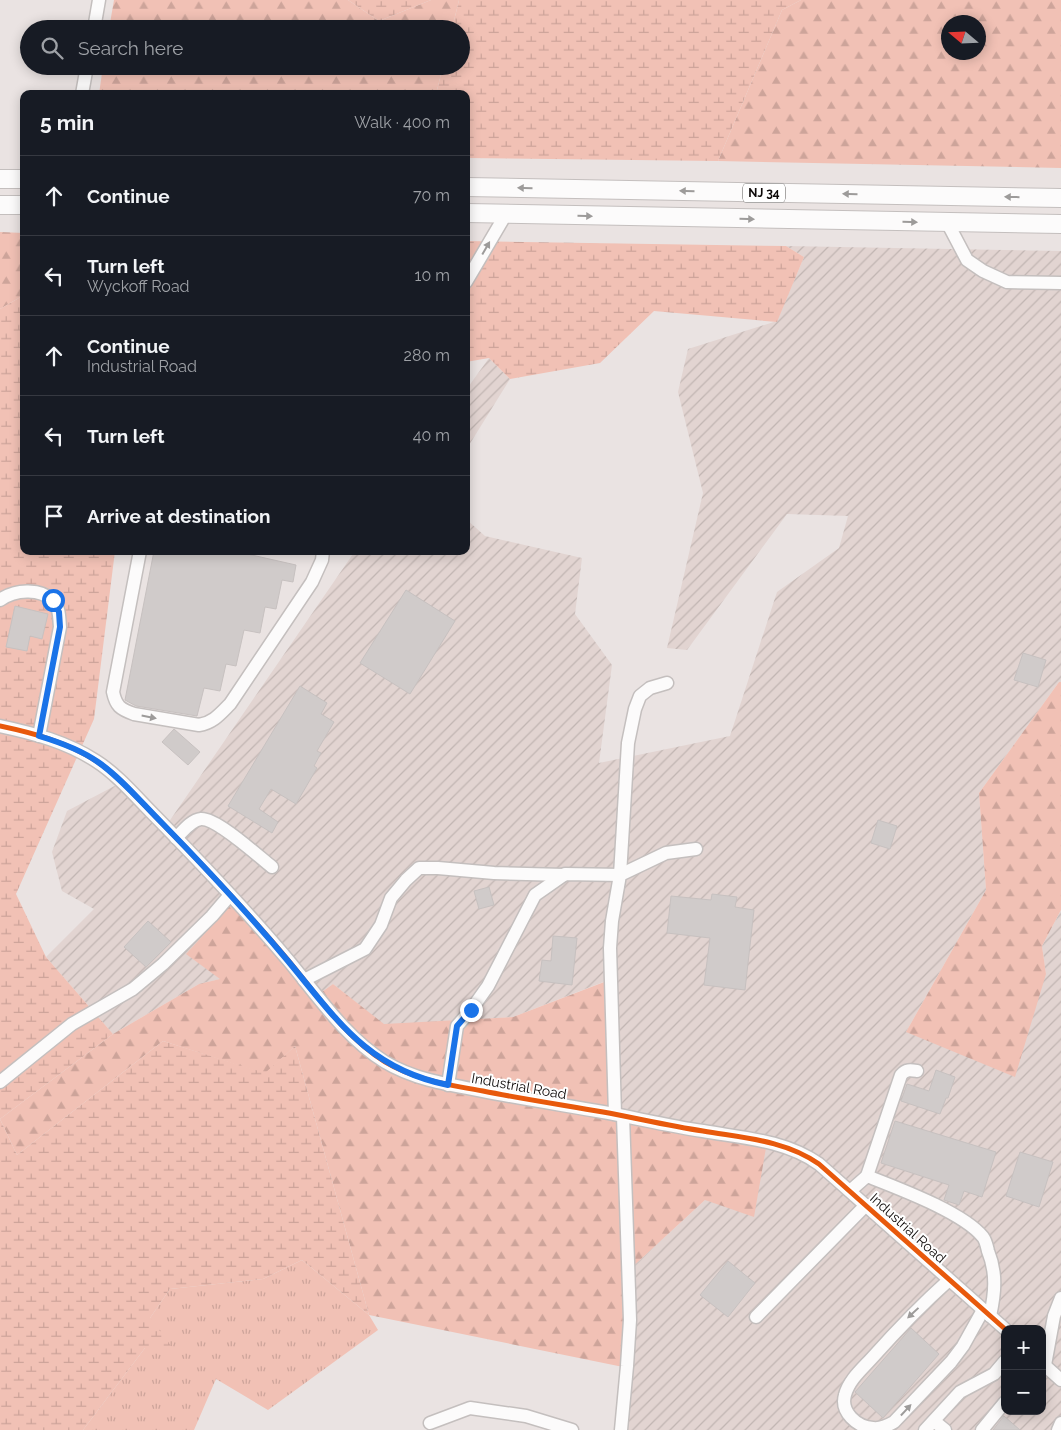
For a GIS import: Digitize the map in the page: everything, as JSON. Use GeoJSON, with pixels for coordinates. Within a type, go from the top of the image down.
{"type":"FeatureCollection","features":[{"type":"Feature","properties":{"kind":"highway"},"geometry":{"type":"LineString","coordinates":[[0,179],[20,179]]}},
{"type":"Feature","properties":{"kind":"highway","name":"NJ 34"},"geometry":{"type":"LineString","coordinates":[[470,187],[1061,198]]}},
{"type":"Feature","properties":{"kind":"highway"},"geometry":{"type":"LineString","coordinates":[[0,205],[20,205]]}},
{"type":"Feature","properties":{"kind":"highway","name":"NJ 34"},"geometry":{"type":"LineString","coordinates":[[470,214],[1061,224]]}},
{"type":"Feature","properties":{"kind":"street"},"geometry":{"type":"LineString","coordinates":[[96,20],[99,0]]}},
{"type":"Feature","properties":{"kind":"street"},"geometry":{"type":"LineString","coordinates":[[83,90],[85,75]]}},
{"type":"Feature","properties":{"kind":"street"},"geometry":{"type":"LineString","coordinates":[[470,275],[506,214]]}},
{"type":"Feature","properties":{"kind":"street"},"geometry":{"type":"LineString","coordinates":[[947,222],[967,260],[983,271],[1006,282],[1061,283]]}},
{"type":"Feature","properties":{"kind":"street"},"geometry":{"type":"LineString","coordinates":[[139,555],[112,692],[115,702],[124,710],[134,714],[189,725],[209,723],[219,716],[230,704],[312,582],[323,555]]}},
{"type":"Feature","properties":{"kind":"street"},"geometry":{"type":"LineString","coordinates":[[0,600],[7,595],[24,591],[40,593],[53,600],[59,612],[60,627],[39,736]]}},
{"type":"Feature","properties":{"kind":"street"},"geometry":{"type":"LineString","coordinates":[[620,1430],[630,1320],[610,948],[612,921],[620,875],[628,743],[635,708],[640,696],[650,688],[667,683]]}},
{"type":"Feature","properties":{"kind":"street","name":"Industrial Road"},"geometry":{"type":"LineString","coordinates":[[0,726],[66,745],[98,762],[120,781],[230,895],[337,1020],[376,1055],[390,1064],[408,1073],[448,1085],[786,1146],[798,1151],[819,1164],[1001,1326]]}},
{"type":"Feature","properties":{"kind":"street"},"geometry":{"type":"LineString","coordinates":[[176,838],[190,823],[200,819],[211,820],[222,826],[272,867]]}},
{"type":"Feature","properties":{"kind":"street"},"geometry":{"type":"LineString","coordinates":[[304,980],[365,949],[381,925],[391,898],[418,868],[494,873],[620,875],[666,853],[696,849]]}},
{"type":"Feature","properties":{"kind":"street"},"geometry":{"type":"LineString","coordinates":[[448,1085],[457,1026],[488,986],[535,895],[564,875]]}},
{"type":"Feature","properties":{"kind":"street"},"geometry":{"type":"LineString","coordinates":[[0,1082],[72,1024],[133,989],[163,964],[230,895]]}},
{"type":"Feature","properties":{"kind":"street"},"geometry":{"type":"LineString","coordinates":[[850,1191],[867,1176],[901,1075],[904,1071],[908,1070],[918,1071]]}},
{"type":"Feature","properties":{"kind":"street"},"geometry":{"type":"LineString","coordinates":[[867,1176],[896,1187],[959,1217],[983,1238],[993,1264],[995,1292],[986,1313],[951,1362],[894,1422],[884,1428],[861,1425],[844,1408],[844,1396],[850,1383],[906,1319],[949,1280]]}},
{"type":"Feature","properties":{"kind":"street"},"geometry":{"type":"LineString","coordinates":[[756,1317],[866,1205]]}},
{"type":"Feature","properties":{"kind":"street"},"geometry":{"type":"LineString","coordinates":[[1046,1351],[1054,1316],[1061,1298]]}},
{"type":"Feature","properties":{"kind":"street"},"geometry":{"type":"LineString","coordinates":[[1046,1367],[1061,1380]]}},
{"type":"Feature","properties":{"kind":"street"},"geometry":{"type":"LineString","coordinates":[[945,1430],[930,1425],[960,1392],[994,1374],[1001,1368]]}},
{"type":"Feature","properties":{"kind":"street"},"geometry":{"type":"LineString","coordinates":[[982,1430],[1001,1407]]}},
{"type":"Feature","properties":{"kind":"street"},"geometry":{"type":"LineString","coordinates":[[430,1423],[470,1408],[526,1416],[572,1430]]}},
{"type":"Feature","properties":{"kind":"street"},"geometry":{"type":"LineString","coordinates":[[1058,1430],[1061,1423]]}},
{"type":"Feature","properties":{"kind":"shaded area"},"geometry":{"type":"Polygon","coordinates":[[[786,246],[1061,251],[1061,682],[1059,682],[979,793],[986,890],[906,1032],[1046,974],[1042,946],[1061,910],[1061,1430],[620,1430],[628,1271],[705,1200],[613,1114],[611,979],[513,1017],[384,1025],[333,984],[312,999],[221,979],[199,984],[113,1034],[46,957],[94,909],[62,891],[52,852],[67,811],[122,782],[164,829],[352,555],[470,555],[470,523],[485,536],[582,558],[575,614],[612,665],[599,763],[730,736],[777,592],[839,548],[848,516],[787,514],[687,650],[667,648],[703,493],[678,392],[688,349],[777,321],[804,257],[786,246]]]}},
{"type":"Feature","properties":{"kind":"shaded area"},"geometry":{"type":"Polygon","coordinates":[[[489,358],[510,379],[470,444],[470,384],[489,358]]]}},
{"type":"Feature","properties":{"kind":"green space"},"geometry":{"type":"Polygon","coordinates":[[[114,0],[348,0],[378,20],[111,20],[114,0]]]}},
{"type":"Feature","properties":{"kind":"green space"},"geometry":{"type":"Polygon","coordinates":[[[348,0],[431,0],[381,20],[378,20],[348,0]]]}},
{"type":"Feature","properties":{"kind":"green space"},"geometry":{"type":"Polygon","coordinates":[[[431,0],[459,0],[454,20],[381,20],[431,0]]]}},
{"type":"Feature","properties":{"kind":"green space"},"geometry":{"type":"Polygon","coordinates":[[[459,0],[801,0],[782,10],[718,161],[470,158],[470,90],[437,90],[441,75],[470,75],[470,20],[454,20],[459,0]]]}},
{"type":"Feature","properties":{"kind":"green space"},"geometry":{"type":"Polygon","coordinates":[[[801,0],[1061,0],[1061,168],[718,161],[782,10],[801,0]]]}},
{"type":"Feature","properties":{"kind":"green space"},"geometry":{"type":"Polygon","coordinates":[[[102,75],[441,75],[437,90],[100,90],[102,75]]]}},
{"type":"Feature","properties":{"kind":"green space"},"geometry":{"type":"Polygon","coordinates":[[[0,232],[20,233],[20,297],[0,309],[0,232]]]}},
{"type":"Feature","properties":{"kind":"green space"},"geometry":{"type":"Polygon","coordinates":[[[470,241],[786,246],[804,257],[777,322],[654,311],[600,363],[510,379],[489,358],[470,361],[470,241]]]}},
{"type":"Feature","properties":{"kind":"green space"},"geometry":{"type":"Polygon","coordinates":[[[20,297],[20,555],[114,555],[94,719],[16,894],[46,957],[113,1034],[0,1119],[0,309],[20,297]]]}},
{"type":"Feature","properties":{"kind":"green space"},"geometry":{"type":"Polygon","coordinates":[[[1059,682],[1061,682],[1061,910],[1042,946],[1046,974],[1015,1077],[906,1032],[986,890],[979,793],[1059,682]]]}},
{"type":"Feature","properties":{"kind":"green space"},"geometry":{"type":"Polygon","coordinates":[[[232,904],[312,999],[333,984],[384,1024],[513,1017],[612,979],[613,1114],[767,1142],[754,1217],[705,1200],[628,1271],[628,1368],[369,1315],[295,1046],[265,1074],[163,1041],[17,1155],[0,1119],[113,1034],[199,984],[220,979],[186,954],[232,904]]]}},
{"type":"Feature","properties":{"kind":"green space"},"geometry":{"type":"Polygon","coordinates":[[[163,1041],[265,1073],[295,1046],[369,1315],[302,1260],[263,1279],[170,1289],[150,1318],[172,1347],[145,1348],[83,1430],[0,1430],[0,1119],[17,1155],[163,1041]]]}},
{"type":"Feature","properties":{"kind":"green space"},"geometry":{"type":"Polygon","coordinates":[[[302,1260],[369,1315],[378,1330],[268,1410],[216,1379],[194,1430],[83,1430],[145,1348],[150,1318],[170,1289],[263,1279],[302,1260]]]}},
{"type":"Feature","properties":{"kind":"building"},"geometry":{"type":"Polygon","coordinates":[[[153,555],[252,555],[296,565],[293,582],[282,580],[276,609],[265,607],[260,633],[244,630],[236,666],[226,664],[220,691],[204,688],[197,716],[136,706],[125,700],[153,555]]]}},
{"type":"Feature","properties":{"kind":"building"},"geometry":{"type":"Polygon","coordinates":[[[406,590],[455,621],[410,694],[360,663],[406,590]]]}},
{"type":"Feature","properties":{"kind":"building"},"geometry":{"type":"Polygon","coordinates":[[[15,606],[48,614],[42,639],[30,636],[27,651],[6,647],[15,606]]]}},
{"type":"Feature","properties":{"kind":"building"},"geometry":{"type":"Polygon","coordinates":[[[1023,653],[1046,660],[1038,687],[1014,680],[1023,653]]]}},
{"type":"Feature","properties":{"kind":"building"},"geometry":{"type":"Polygon","coordinates":[[[300,686],[327,703],[321,714],[334,722],[317,751],[321,753],[314,766],[317,768],[296,804],[271,789],[259,809],[278,822],[272,833],[228,806],[300,686]]]}},
{"type":"Feature","properties":{"kind":"building"},"geometry":{"type":"Polygon","coordinates":[[[174,729],[200,752],[188,765],[162,742],[174,729]]]}},
{"type":"Feature","properties":{"kind":"building"},"geometry":{"type":"Polygon","coordinates":[[[878,820],[897,826],[890,849],[871,843],[878,820]]]}},
{"type":"Feature","properties":{"kind":"building"},"geometry":{"type":"Polygon","coordinates":[[[489,887],[494,905],[479,909],[474,891],[489,887]]]}},
{"type":"Feature","properties":{"kind":"building"},"geometry":{"type":"Polygon","coordinates":[[[712,894],[737,897],[735,907],[754,910],[745,990],[704,985],[710,938],[667,933],[671,896],[711,900],[712,894]]]}},
{"type":"Feature","properties":{"kind":"building"},"geometry":{"type":"Polygon","coordinates":[[[148,921],[171,942],[146,967],[124,947],[148,921]]]}},
{"type":"Feature","properties":{"kind":"building"},"geometry":{"type":"Polygon","coordinates":[[[553,936],[577,938],[572,985],[539,981],[542,960],[551,961],[553,936]]]}},
{"type":"Feature","properties":{"kind":"building"},"geometry":{"type":"Polygon","coordinates":[[[936,1070],[955,1077],[940,1114],[901,1101],[907,1084],[929,1091],[936,1070]]]}},
{"type":"Feature","properties":{"kind":"building"},"geometry":{"type":"Polygon","coordinates":[[[895,1121],[996,1152],[982,1197],[964,1191],[959,1205],[944,1200],[949,1185],[881,1163],[895,1121]]]}},
{"type":"Feature","properties":{"kind":"building"},"geometry":{"type":"Polygon","coordinates":[[[1020,1152],[1053,1162],[1039,1207],[1006,1196],[1020,1152]]]}},
{"type":"Feature","properties":{"kind":"building"},"geometry":{"type":"Polygon","coordinates":[[[728,1261],[755,1283],[728,1317],[700,1295],[728,1261]]]}},
{"type":"Feature","properties":{"kind":"building"},"geometry":{"type":"Polygon","coordinates":[[[911,1328],[939,1354],[883,1418],[855,1392],[911,1328]]]}},
{"type":"Feature","properties":{"kind":"building"},"geometry":{"type":"Polygon","coordinates":[[[1004,1416],[1020,1430],[993,1430],[1004,1416]]]}},
{"type":"Feature","properties":{"kind":"cycle path"},"geometry":{"type":"LineString","coordinates":[[0,726],[62,743],[85,754],[112,773],[240,905],[288,960],[321,1002],[357,1041],[385,1062],[420,1078],[445,1084],[748,1138],[792,1150],[819,1164],[1001,1325]]}},
{"type":"Feature","properties":{"kind":"route"},"geometry":{"type":"LineString","coordinates":[[53,600],[59,612],[60,627],[39,736],[81,752],[98,762],[120,781],[259,926],[337,1020],[368,1050],[384,1061],[408,1073],[448,1085],[457,1026],[471,1010]]}}]}
